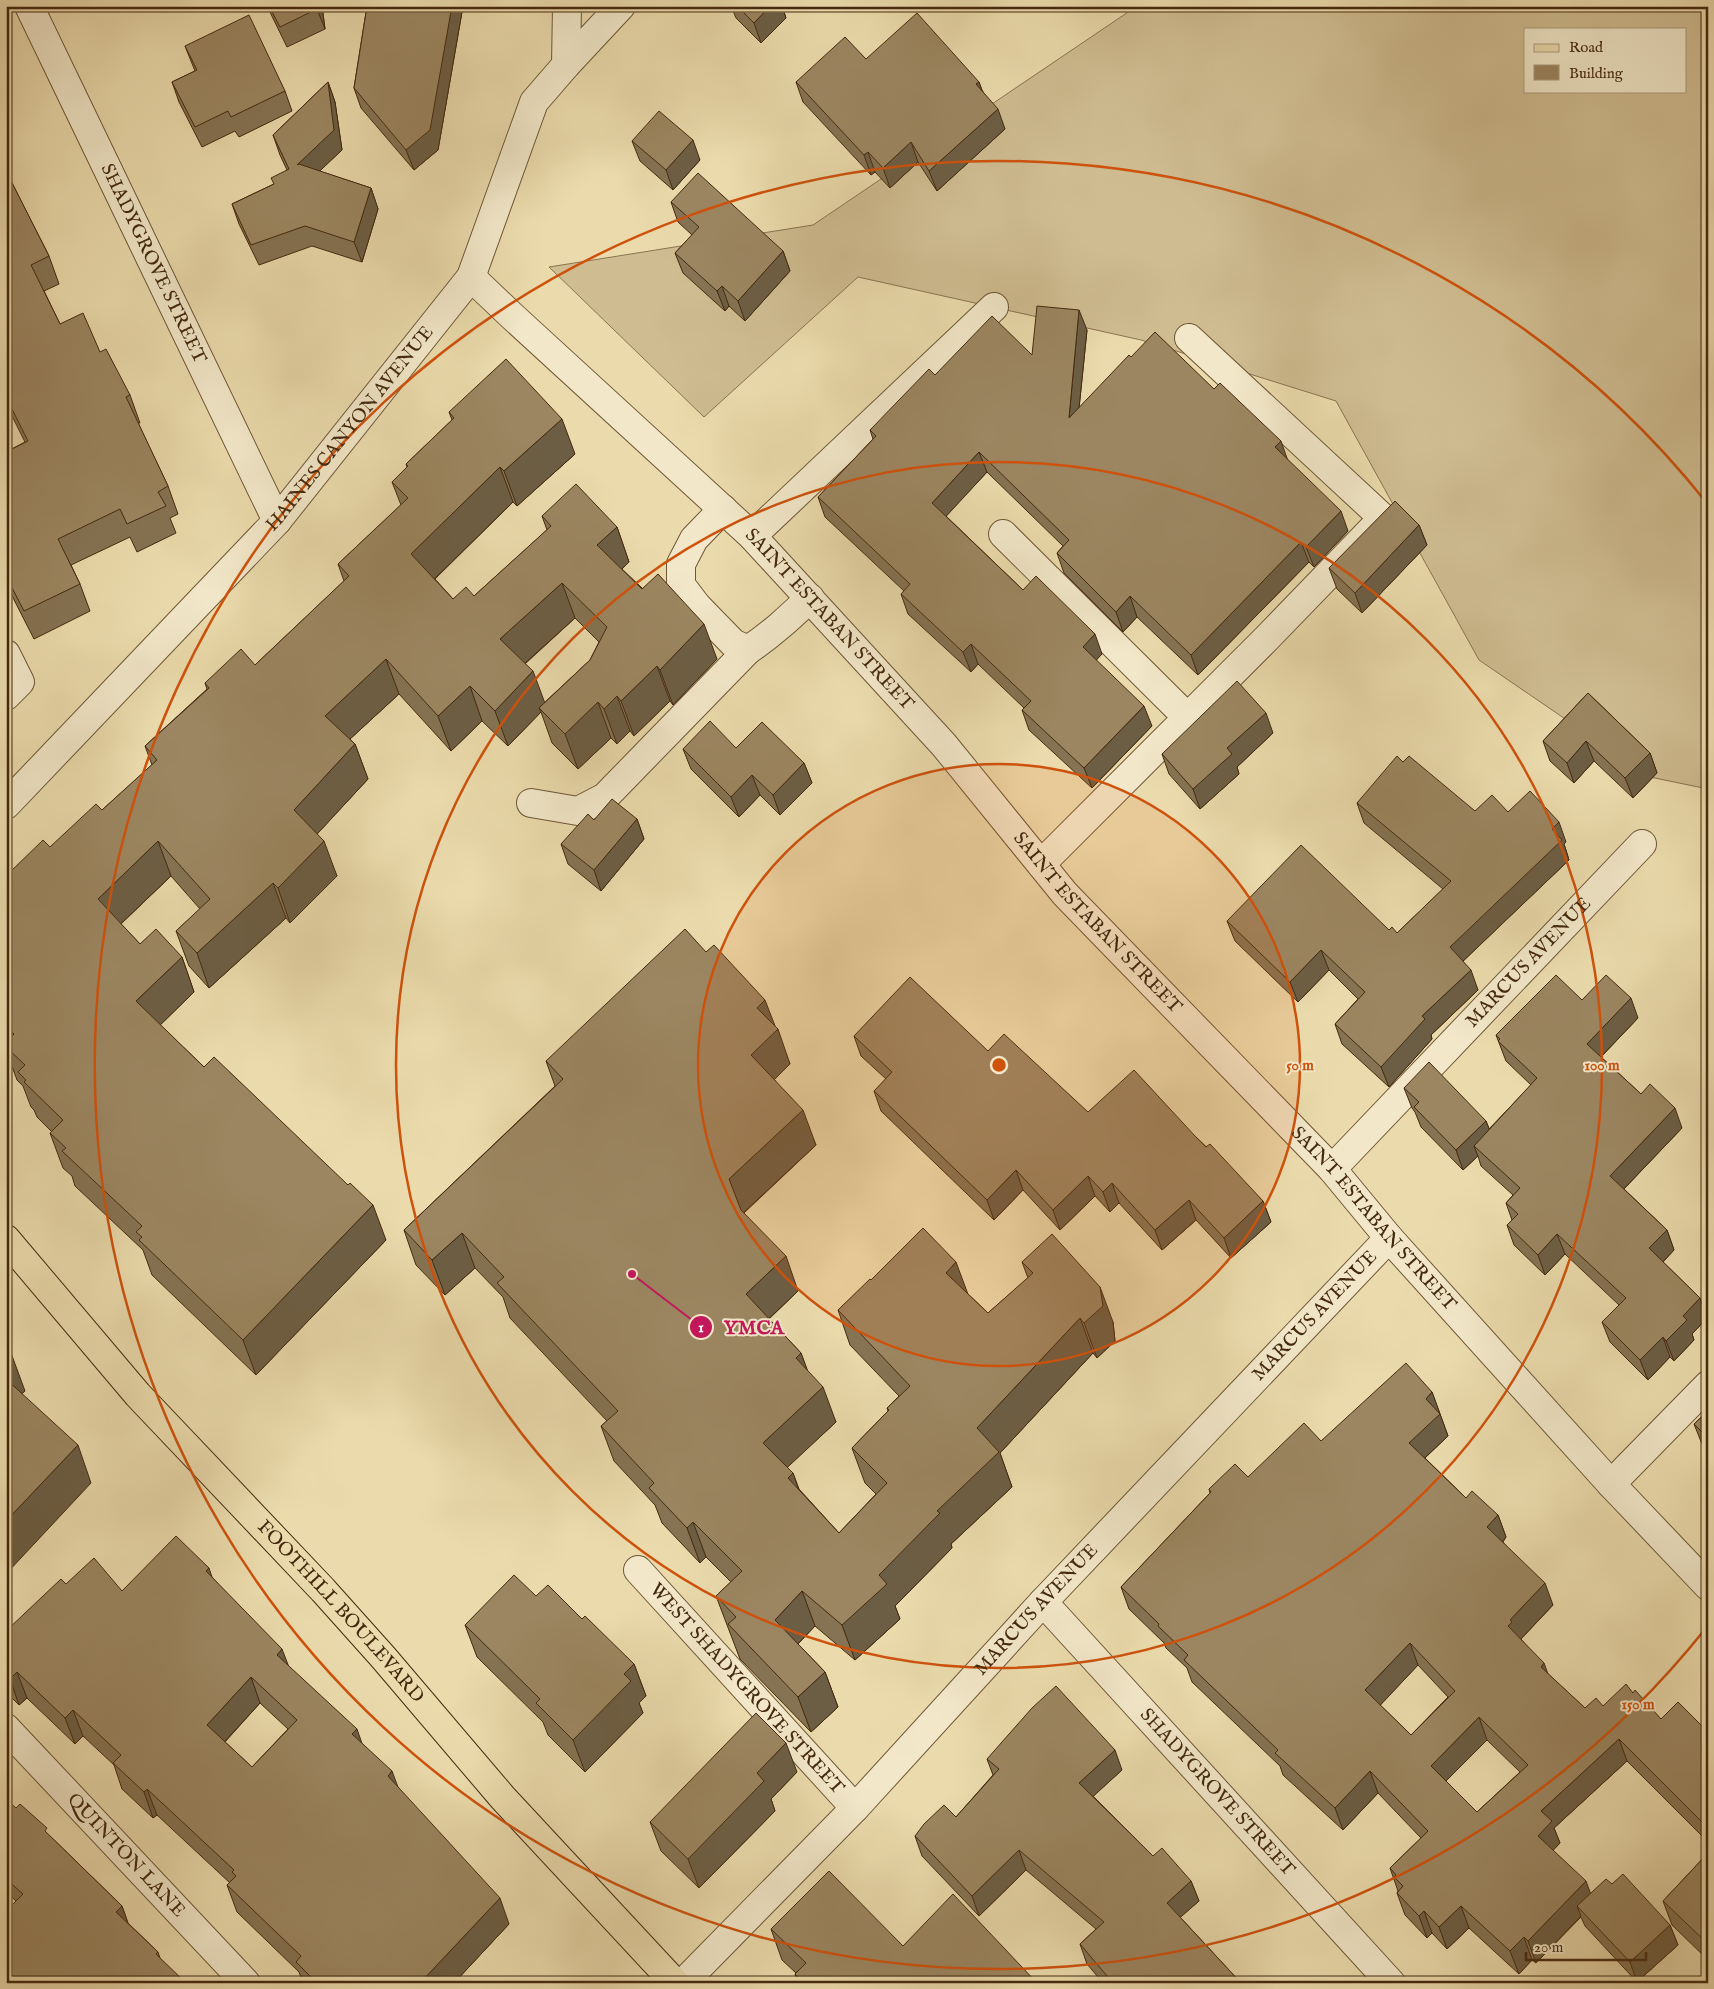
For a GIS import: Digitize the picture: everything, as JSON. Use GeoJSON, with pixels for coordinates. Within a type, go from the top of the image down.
{"type":"FeatureCollection","features":[{"type":"Feature","properties":{"kind":"main road","name":"FOOTHILL BOULEVARD"},"geometry":{"type":"LineString","coordinates":[[6,1239],[138,1395],[323,1590],[383,1657],[503,1798],[675,1983]]}},
{"type":"Feature","properties":{"kind":"street","name":"SHADYGROVE STREET"},"geometry":{"type":"LineString","coordinates":[[29,6],[277,521]]}},
{"type":"Feature","properties":{"kind":"street"},"geometry":{"type":"LineString","coordinates":[[566,6],[566,65]]}},
{"type":"Feature","properties":{"kind":"street","name":"HAINES CANYON AVENUE"},"geometry":{"type":"LineString","coordinates":[[6,805],[277,521],[471,276],[534,102],[621,6]]}},
{"type":"Feature","properties":{"kind":"street","name":"SAINT ESTABAN STREET"},"geometry":{"type":"LineString","coordinates":[[471,276],[512,316],[752,536],[944,744],[1065,894],[1332,1169],[1389,1238],[1611,1484],[1708,1586]]}},
{"type":"Feature","properties":{"kind":"street"},"geometry":{"type":"LineString","coordinates":[[752,536],[994,307]]}},
{"type":"Feature","properties":{"kind":"street"},"geometry":{"type":"LineString","coordinates":[[1041,864],[1188,718],[1383,518],[1189,338]]}},
{"type":"Feature","properties":{"kind":"street"},"geometry":{"type":"LineString","coordinates":[[723,509],[694,539],[681,564],[681,585],[697,606],[733,643],[748,650]]}},
{"type":"Feature","properties":{"kind":"street"},"geometry":{"type":"LineString","coordinates":[[1003,534],[1188,718]]}},
{"type":"Feature","properties":{"kind":"street"},"geometry":{"type":"LineString","coordinates":[[531,804],[578,811],[605,797],[748,650],[782,625],[810,598]]}},
{"type":"Feature","properties":{"kind":"street"},"geometry":{"type":"LineString","coordinates":[[6,654],[20,682],[6,696]]}},
{"type":"Feature","properties":{"kind":"street","name":"MARCUS AVENUE"},"geometry":{"type":"LineString","coordinates":[[1332,1169],[1642,844]]}},
{"type":"Feature","properties":{"kind":"street","name":"MARCUS AVENUE"},"geometry":{"type":"LineString","coordinates":[[683,1983],[855,1808],[1042,1602],[1389,1238]]}},
{"type":"Feature","properties":{"kind":"street"},"geometry":{"type":"LineString","coordinates":[[1611,1484],[1708,1385]]}},
{"type":"Feature","properties":{"kind":"street","name":"WEST SHADYGROVE STREET"},"geometry":{"type":"LineString","coordinates":[[638,1570],[855,1808]]}},
{"type":"Feature","properties":{"kind":"street","name":"SHADYGROVE STREET"},"geometry":{"type":"LineString","coordinates":[[1042,1602],[1391,1983]]}},
{"type":"Feature","properties":{"kind":"street","name":"QUINTON LANE"},"geometry":{"type":"LineString","coordinates":[[6,1728],[246,1983]]}},
{"type":"Feature","properties":{"kind":"shaded area"},"geometry":{"type":"Polygon","coordinates":[[[1137,6],[1708,6],[1708,789],[1650,777],[1479,660],[1336,401],[1141,340],[858,277],[704,417],[549,267],[813,225],[1137,6]]]}},
{"type":"Feature","properties":{"kind":"building"},"geometry":{"type":"Polygon","coordinates":[[[269,6],[317,6],[317,9],[280,27],[269,6]]]}},
{"type":"Feature","properties":{"kind":"building"},"geometry":{"type":"Polygon","coordinates":[[[367,6],[452,6],[430,130],[406,150],[354,88],[367,6]]]}},
{"type":"Feature","properties":{"kind":"building"},"geometry":{"type":"Polygon","coordinates":[[[737,6],[770,6],[754,23],[737,6]]]}},
{"type":"Feature","properties":{"kind":"building"},"geometry":{"type":"Polygon","coordinates":[[[917,13],[979,82],[976,84],[998,109],[929,171],[911,142],[883,168],[868,152],[864,155],[796,82],[845,37],[866,59],[917,13]]]}},
{"type":"Feature","properties":{"kind":"building"},"geometry":{"type":"Polygon","coordinates":[[[249,15],[285,91],[231,117],[228,111],[195,127],[172,82],[197,70],[185,46],[249,15]]]}},
{"type":"Feature","properties":{"kind":"building"},"geometry":{"type":"Polygon","coordinates":[[[328,82],[334,130],[297,165],[299,164],[371,188],[354,242],[305,226],[251,245],[232,204],[274,184],[271,178],[289,169],[273,135],[328,82]]]}},
{"type":"Feature","properties":{"kind":"building"},"geometry":{"type":"Polygon","coordinates":[[[659,111],[693,140],[666,170],[632,141],[659,111]]]}},
{"type":"Feature","properties":{"kind":"building"},"geometry":{"type":"Polygon","coordinates":[[[6,171],[49,256],[31,265],[60,324],[83,313],[100,352],[106,349],[130,395],[126,397],[168,486],[158,492],[166,506],[127,524],[120,509],[58,539],[80,584],[24,611],[6,576],[6,452],[28,441],[6,397],[6,171]]]}},
{"type":"Feature","properties":{"kind":"building"},"geometry":{"type":"Polygon","coordinates":[[[698,173],[783,251],[738,301],[722,286],[717,291],[675,253],[699,227],[671,202],[698,173]]]}},
{"type":"Feature","properties":{"kind":"building"},"geometry":{"type":"Polygon","coordinates":[[[1037,306],[1079,310],[1069,418],[1129,355],[1131,357],[1155,332],[1214,389],[1220,383],[1281,441],[1275,447],[1341,511],[1306,547],[1301,542],[1191,655],[1130,596],[1116,612],[1057,553],[1069,540],[979,452],[932,503],[1023,590],[1036,576],[1095,634],[1083,647],[1144,706],[1084,768],[1022,710],[1031,701],[971,644],[963,652],[901,594],[910,584],[818,497],[876,436],[870,430],[929,369],[935,375],[992,316],[1032,355],[1037,306]]]}},
{"type":"Feature","properties":{"kind":"building"},"geometry":{"type":"Polygon","coordinates":[[[506,359],[562,419],[504,471],[500,467],[411,554],[453,599],[466,587],[474,596],[551,526],[542,516],[576,484],[617,527],[597,545],[642,589],[658,574],[704,624],[660,670],[657,666],[621,701],[617,696],[604,709],[598,702],[565,734],[539,708],[590,660],[607,627],[562,583],[500,639],[533,671],[495,711],[470,686],[438,716],[386,659],[325,716],[355,744],[294,810],[324,841],[278,888],[273,883],[197,953],[176,931],[210,899],[158,841],[98,899],[140,944],[156,929],[182,957],[136,1001],[204,1067],[214,1057],[348,1185],[350,1183],[373,1205],[243,1340],[139,1240],[142,1237],[136,1232],[142,1226],[62,1151],[66,1148],[50,1133],[63,1120],[24,1082],[26,1080],[18,1072],[25,1065],[6,1047],[6,1043],[14,1034],[6,1026],[6,876],[43,840],[50,847],[96,804],[102,810],[157,760],[145,746],[209,688],[205,683],[241,649],[255,665],[349,576],[338,564],[408,498],[392,482],[408,466],[406,464],[454,418],[449,412],[506,359]]]}},
{"type":"Feature","properties":{"kind":"building"},"geometry":{"type":"Polygon","coordinates":[[[1395,501],[1419,525],[1355,593],[1329,568],[1395,501]]]}},
{"type":"Feature","properties":{"kind":"building"},"geometry":{"type":"Polygon","coordinates":[[[1237,681],[1266,713],[1227,748],[1232,754],[1193,789],[1162,754],[1237,681]]]}},
{"type":"Feature","properties":{"kind":"building"},"geometry":{"type":"Polygon","coordinates":[[[1588,693],[1650,753],[1625,778],[1586,741],[1567,763],[1543,741],[1588,693]]]}},
{"type":"Feature","properties":{"kind":"building"},"geometry":{"type":"Polygon","coordinates":[[[710,721],[736,748],[762,722],[804,763],[773,795],[752,775],[731,797],[683,749],[710,721]]]}},
{"type":"Feature","properties":{"kind":"building"},"geometry":{"type":"Polygon","coordinates":[[[1397,756],[1403,762],[1409,756],[1475,811],[1492,795],[1508,812],[1530,791],[1559,822],[1552,829],[1562,840],[1450,947],[1471,970],[1422,1016],[1425,1019],[1381,1067],[1335,1024],[1365,992],[1321,950],[1290,982],[1227,921],[1301,845],[1389,930],[1392,927],[1397,933],[1451,881],[1357,803],[1397,756]]]}},
{"type":"Feature","properties":{"kind":"building"},"geometry":{"type":"Polygon","coordinates":[[[612,799],[637,819],[594,870],[561,844],[588,814],[594,820],[612,799]]]}},
{"type":"Feature","properties":{"kind":"building"},"geometry":{"type":"Polygon","coordinates":[[[685,929],[706,952],[714,945],[765,1000],[757,1008],[778,1029],[751,1055],[803,1110],[729,1179],[741,1210],[786,1256],[746,1294],[801,1353],[796,1358],[823,1387],[763,1443],[793,1473],[788,1478],[839,1533],[887,1483],[852,1448],[889,1410],[887,1408],[910,1386],[838,1310],[923,1228],[956,1262],[946,1273],[988,1313],[1033,1273],[1022,1262],[1052,1234],[1100,1287],[1103,1306],[1084,1323],[1080,1318],[977,1428],[999,1452],[937,1511],[940,1513],[879,1575],[887,1584],[842,1625],[802,1591],[775,1620],[825,1672],[798,1697],[728,1624],[736,1617],[716,1596],[742,1571],[693,1522],[687,1528],[649,1488],[654,1483],[601,1426],[618,1411],[497,1283],[504,1277],[462,1233],[432,1260],[404,1230],[563,1079],[546,1061],[685,929]]]}},
{"type":"Feature","properties":{"kind":"building"},"geometry":{"type":"Polygon","coordinates":[[[1556,975],[1582,1000],[1606,975],[1631,998],[1587,1044],[1641,1094],[1650,1084],[1675,1108],[1610,1176],[1667,1230],[1649,1248],[1700,1298],[1683,1316],[1687,1320],[1666,1341],[1663,1337],[1640,1360],[1602,1322],[1626,1298],[1557,1234],[1538,1255],[1507,1225],[1518,1214],[1506,1203],[1520,1188],[1474,1146],[1537,1078],[1498,1041],[1500,1039],[1496,1035],[1556,975]]]}},
{"type":"Feature","properties":{"kind":"building"},"geometry":{"type":"Polygon","coordinates":[[[910,977],[988,1051],[1004,1034],[1088,1112],[1134,1070],[1195,1136],[1206,1147],[1210,1144],[1263,1201],[1224,1238],[1189,1200],[1155,1230],[1112,1183],[1103,1192],[1088,1176],[1053,1210],[1016,1170],[987,1200],[874,1091],[892,1072],[854,1036],[910,977]]]}},
{"type":"Feature","properties":{"kind":"building"},"geometry":{"type":"Polygon","coordinates":[[[1429,1062],[1486,1121],[1456,1150],[1414,1107],[1419,1102],[1404,1088],[1429,1062]]]}},
{"type":"Feature","properties":{"kind":"building"},"geometry":{"type":"Polygon","coordinates":[[[6,1347],[11,1353],[6,1358],[6,1347]]]}},
{"type":"Feature","properties":{"kind":"building"},"geometry":{"type":"Polygon","coordinates":[[[1406,1363],[1432,1392],[1426,1399],[1440,1414],[1409,1443],[1466,1498],[1472,1491],[1498,1515],[1487,1527],[1545,1583],[1510,1620],[1512,1622],[1508,1626],[1544,1663],[1541,1667],[1585,1708],[1596,1698],[1603,1706],[1626,1684],[1633,1693],[1635,1690],[1661,1719],[1678,1702],[1708,1732],[1708,1828],[1619,1739],[1541,1811],[1552,1821],[1538,1836],[1586,1881],[1528,1941],[1524,1937],[1510,1951],[1461,1906],[1439,1927],[1424,1911],[1419,1916],[1397,1893],[1403,1886],[1394,1877],[1396,1875],[1390,1868],[1428,1831],[1370,1771],[1335,1808],[1275,1753],[1278,1750],[1184,1660],[1188,1655],[1121,1587],[1211,1492],[1209,1489],[1235,1464],[1248,1477],[1304,1423],[1321,1441],[1406,1363]],[[1410,1643],[1365,1690],[1411,1735],[1455,1691],[1410,1643]],[[1479,1717],[1431,1766],[1477,1812],[1528,1765],[1479,1717]]]}},
{"type":"Feature","properties":{"kind":"building"},"geometry":{"type":"Polygon","coordinates":[[[6,1379],[78,1445],[6,1521],[6,1379]]]}},
{"type":"Feature","properties":{"kind":"building"},"geometry":{"type":"Polygon","coordinates":[[[1708,1407],[1708,1438],[1694,1424],[1706,1413],[1705,1410],[1708,1407]]]}},
{"type":"Feature","properties":{"kind":"building"},"geometry":{"type":"Polygon","coordinates":[[[176,1536],[209,1568],[206,1571],[282,1649],[277,1655],[357,1729],[352,1734],[392,1771],[388,1776],[500,1898],[422,1983],[317,1983],[296,1962],[301,1956],[227,1885],[236,1876],[232,1872],[234,1870],[147,1789],[144,1792],[113,1763],[121,1755],[73,1710],[65,1718],[17,1672],[10,1679],[6,1675],[6,1631],[61,1579],[66,1584],[94,1558],[122,1591],[176,1536]],[[251,1677],[207,1725],[252,1767],[297,1720],[251,1677]]]}},
{"type":"Feature","properties":{"kind":"building"},"geometry":{"type":"Polygon","coordinates":[[[514,1575],[536,1596],[548,1585],[582,1619],[585,1616],[634,1664],[624,1674],[631,1681],[573,1740],[536,1703],[540,1699],[465,1625],[514,1575]]]}},
{"type":"Feature","properties":{"kind":"building"},"geometry":{"type":"Polygon","coordinates":[[[1056,1686],[1115,1750],[1079,1783],[1153,1856],[1162,1848],[1191,1881],[1167,1903],[1241,1983],[1113,1983],[1080,1944],[1104,1922],[1019,1850],[972,1896],[915,1836],[924,1824],[944,1805],[956,1817],[999,1769],[987,1759],[1032,1708],[1056,1686]]]}},
{"type":"Feature","properties":{"kind":"building"},"geometry":{"type":"Polygon","coordinates":[[[756,1713],[786,1743],[757,1773],[764,1781],[688,1859],[650,1822],[756,1713]]]}},
{"type":"Feature","properties":{"kind":"building"},"geometry":{"type":"Polygon","coordinates":[[[7,1800],[16,1808],[20,1804],[47,1828],[45,1831],[122,1906],[116,1912],[158,1952],[156,1954],[186,1983],[6,1983],[6,1911],[23,1894],[6,1879],[7,1800]]]}},
{"type":"Feature","properties":{"kind":"building"},"geometry":{"type":"Polygon","coordinates":[[[1708,1853],[1708,1944],[1663,1901],[1708,1853]]]}},
{"type":"Feature","properties":{"kind":"building"},"geometry":{"type":"Polygon","coordinates":[[[829,1871],[903,1946],[953,1894],[1037,1983],[803,1983],[795,1974],[806,1963],[771,1929],[829,1871]]]}},
{"type":"Feature","properties":{"kind":"building"},"geometry":{"type":"Polygon","coordinates":[[[1623,1874],[1670,1925],[1630,1962],[1577,1906],[1606,1879],[1612,1884],[1623,1874]]]}},
{"type":"Feature","properties":{"kind":"place","name":"YMCA"},"geometry":{"type":"Point","coordinates":[632,1274]}}]}
